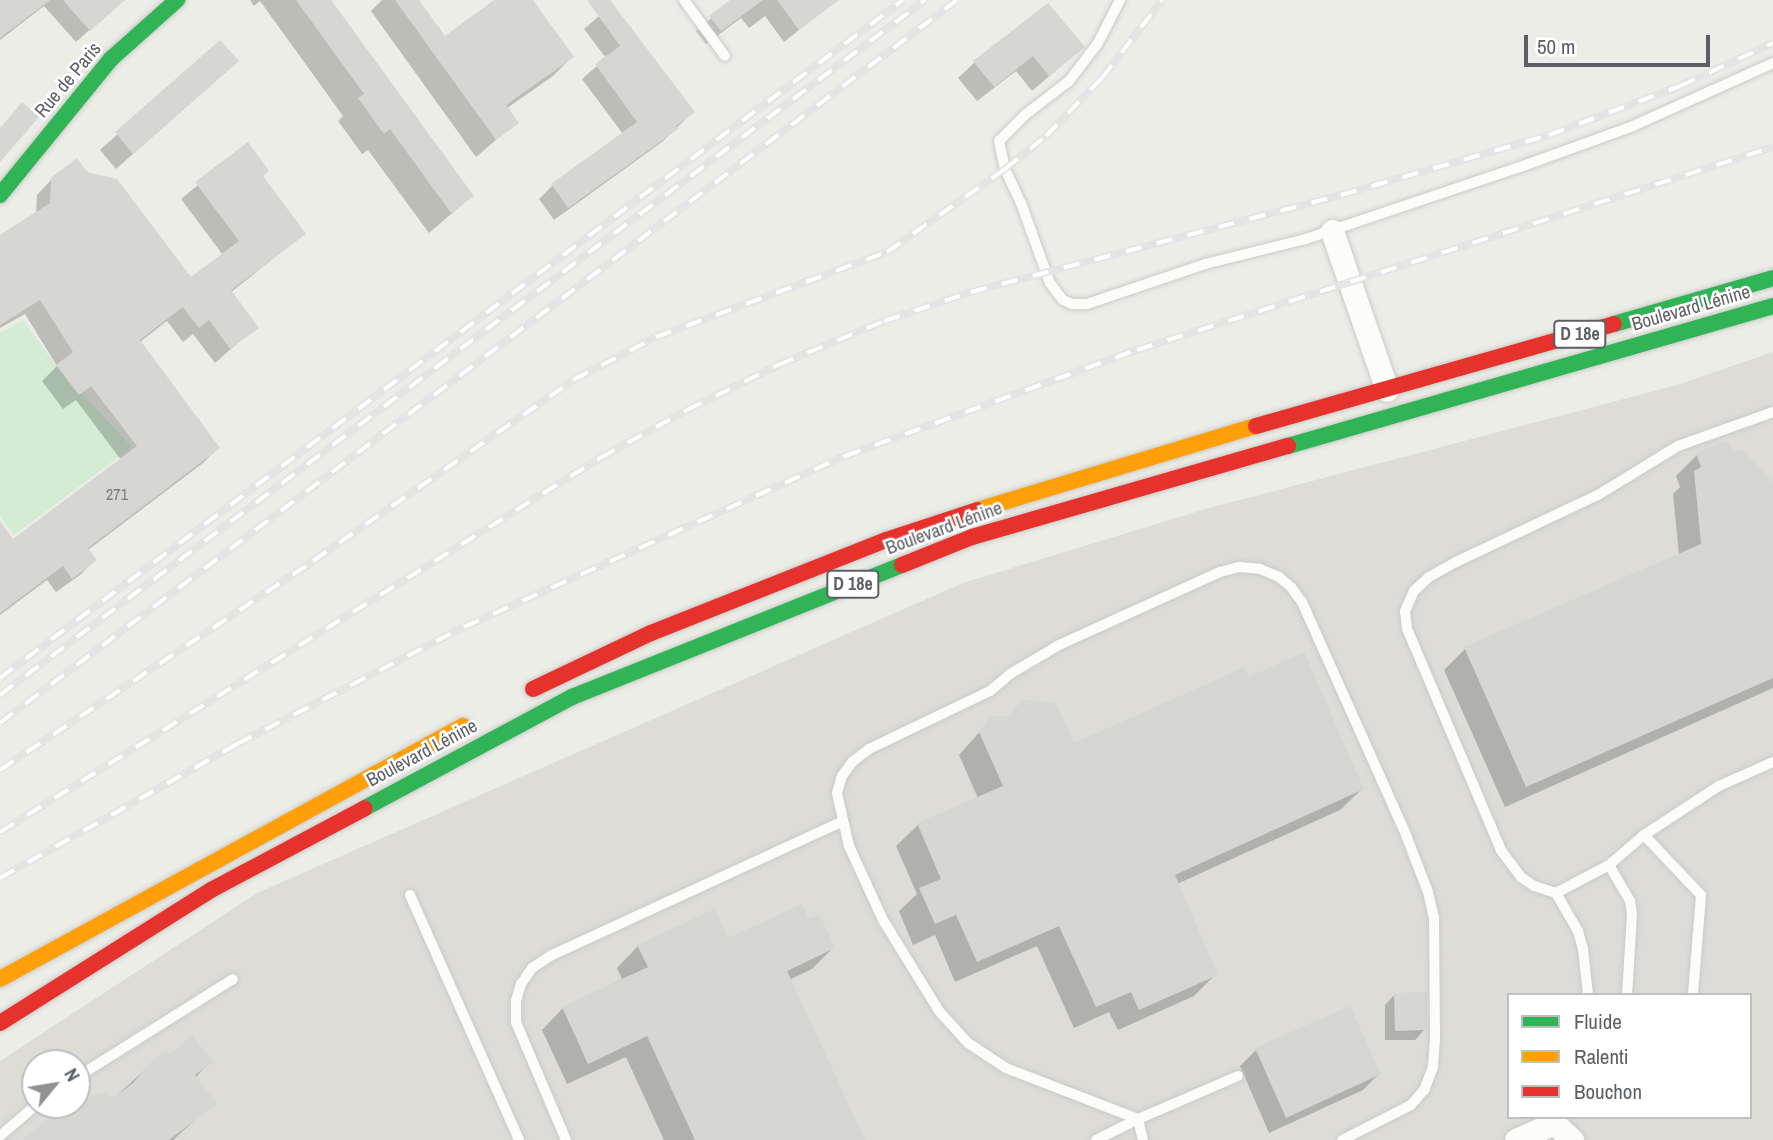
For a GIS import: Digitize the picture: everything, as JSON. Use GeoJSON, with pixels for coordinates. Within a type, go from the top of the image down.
{"type":"FeatureCollection","features":[{"type":"Feature","properties":{"kind":"main road","name":"Rue de Paris"},"geometry":{"type":"LineString","coordinates":[[0,195],[111,59],[177,0]]}},
{"type":"Feature","properties":{"kind":"main road","name":"Boulevard Lénine"},"geometry":{"type":"LineString","coordinates":[[1387,390],[1773,278]]}},
{"type":"Feature","properties":{"kind":"main road","name":"Boulevard Lénine"},"geometry":{"type":"LineString","coordinates":[[0,1023],[211,890],[572,696],[972,537],[1773,306]]}},
{"type":"Feature","properties":{"kind":"main road","name":"D 18e"},"geometry":{"type":"LineString","coordinates":[[522,695],[651,633],[886,540],[1004,501],[1387,390]]}},
{"type":"Feature","properties":{"kind":"main road"},"geometry":{"type":"LineString","coordinates":[[0,979],[475,720]]}},
{"type":"Feature","properties":{"kind":"street"},"geometry":{"type":"LineString","coordinates":[[1332,231],[1387,390]]}},
{"type":"Feature","properties":{"kind":"street"},"geometry":{"type":"LineString","coordinates":[[1516,1140],[1560,1123],[1572,1140]]}},
{"type":"Feature","properties":{"kind":"lane"},"geometry":{"type":"LineString","coordinates":[[684,0],[725,56]]}},
{"type":"Feature","properties":{"kind":"lane"},"geometry":{"type":"LineString","coordinates":[[1120,0],[1097,43],[1069,81],[1026,114],[999,141],[1005,169],[1055,293],[1072,304],[1087,304],[1205,264],[1332,231],[1586,145],[1773,62]]}},
{"type":"Feature","properties":{"kind":"lane"},"geometry":{"type":"LineString","coordinates":[[1588,993],[1580,940],[1556,893],[1534,886],[1521,877],[1501,850],[1407,629],[1405,611],[1414,591],[1429,577],[1456,562],[1598,495],[1678,446],[1773,412]]}},
{"type":"Feature","properties":{"kind":"lane"},"geometry":{"type":"LineString","coordinates":[[1138,1119],[1006,1068],[968,1043],[939,1011],[883,920],[865,884],[841,822],[837,793],[842,776],[852,762],[869,749],[990,691],[1010,674],[1059,645],[1220,572],[1239,567],[1260,569],[1279,577],[1291,586],[1302,602],[1406,835],[1429,892],[1434,918],[1435,1039],[1433,1067],[1424,1090],[1411,1105],[1342,1140]]}},
{"type":"Feature","properties":{"kind":"lane"},"geometry":{"type":"LineString","coordinates":[[1556,893],[1609,865],[1644,835],[1719,786],[1773,762]]}},
{"type":"Feature","properties":{"kind":"lane"},"geometry":{"type":"LineString","coordinates":[[566,1140],[516,1021],[516,1001],[521,984],[532,968],[552,955],[841,822]]}},
{"type":"Feature","properties":{"kind":"lane"},"geometry":{"type":"LineString","coordinates":[[1644,835],[1701,895],[1693,993]]}},
{"type":"Feature","properties":{"kind":"lane"},"geometry":{"type":"LineString","coordinates":[[1609,865],[1630,901],[1632,914],[1627,993]]}},
{"type":"Feature","properties":{"kind":"lane"},"geometry":{"type":"LineString","coordinates":[[410,895],[519,1140]]}},
{"type":"Feature","properties":{"kind":"lane"},"geometry":{"type":"LineString","coordinates":[[91,1068],[233,979]]}},
{"type":"Feature","properties":{"kind":"lane"},"geometry":{"type":"LineString","coordinates":[[1096,1140],[1238,1076]]}},
{"type":"Feature","properties":{"kind":"lane"},"geometry":{"type":"LineString","coordinates":[[0,1136],[21,1118]]}},
{"type":"Feature","properties":{"kind":"lane"},"geometry":{"type":"LineString","coordinates":[[1138,1119],[1143,1140]]}},
{"type":"Feature","properties":{"kind":"shaded area"},"geometry":{"type":"Polygon","coordinates":[[[1773,352],[1773,1140],[0,1140],[0,1061],[257,893],[963,583],[1209,508],[1677,385],[1773,352]]]}},
{"type":"Feature","properties":{"kind":"green space"},"geometry":{"type":"Polygon","coordinates":[[[23,320],[57,367],[132,447],[14,535],[0,516],[0,333],[23,320]]]}},
{"type":"Feature","properties":{"kind":"building"},"geometry":{"type":"Polygon","coordinates":[[[0,0],[50,0],[0,38],[0,0]]]}},
{"type":"Feature","properties":{"kind":"building"},"geometry":{"type":"Polygon","coordinates":[[[63,0],[125,0],[90,31],[63,0]]]}},
{"type":"Feature","properties":{"kind":"building"},"geometry":{"type":"Polygon","coordinates":[[[296,0],[331,0],[474,196],[451,213],[390,129],[384,134],[358,98],[364,94],[296,0]]]}},
{"type":"Feature","properties":{"kind":"building"},"geometry":{"type":"Polygon","coordinates":[[[395,0],[419,0],[445,36],[494,0],[533,0],[574,57],[506,105],[519,123],[496,140],[395,0]]]}},
{"type":"Feature","properties":{"kind":"building"},"geometry":{"type":"Polygon","coordinates":[[[587,0],[610,0],[695,112],[676,126],[678,129],[568,208],[551,184],[637,122],[595,64],[620,46],[587,0]]]}},
{"type":"Feature","properties":{"kind":"building"},"geometry":{"type":"Polygon","coordinates":[[[730,0],[763,0],[721,31],[709,16],[730,0]]]}},
{"type":"Feature","properties":{"kind":"building"},"geometry":{"type":"Polygon","coordinates":[[[777,0],[839,0],[799,30],[777,0]]]}},
{"type":"Feature","properties":{"kind":"building"},"geometry":{"type":"Polygon","coordinates":[[[1048,3],[1085,47],[1049,76],[1033,56],[994,87],[973,61],[1048,3]]]}},
{"type":"Feature","properties":{"kind":"building"},"geometry":{"type":"Polygon","coordinates":[[[220,40],[239,61],[133,154],[115,132],[220,40]]]}},
{"type":"Feature","properties":{"kind":"building"},"geometry":{"type":"Polygon","coordinates":[[[22,102],[39,117],[0,162],[0,128],[22,102]]]}},
{"type":"Feature","properties":{"kind":"building"},"geometry":{"type":"Polygon","coordinates":[[[248,142],[269,171],[263,176],[306,234],[231,290],[259,328],[230,349],[209,320],[199,328],[183,307],[140,340],[220,448],[88,548],[97,560],[72,579],[63,566],[0,613],[0,521],[13,539],[137,446],[91,386],[79,395],[56,365],[73,352],[40,300],[0,325],[0,235],[50,203],[51,178],[77,158],[87,172],[117,179],[191,277],[239,241],[195,182],[248,142]]]}},
{"type":"Feature","properties":{"kind":"building"},"geometry":{"type":"Polygon","coordinates":[[[1727,441],[1736,452],[1742,449],[1773,482],[1773,678],[1526,787],[1464,647],[1701,544],[1694,471],[1701,467],[1696,453],[1727,441]]]}},
{"type":"Feature","properties":{"kind":"building"},"geometry":{"type":"Polygon","coordinates":[[[1304,652],[1364,789],[1175,875],[1218,975],[1139,1010],[1131,992],[1096,1007],[1059,926],[977,962],[956,915],[935,924],[919,888],[941,879],[917,823],[1003,786],[979,732],[991,716],[1009,716],[1022,700],[1056,703],[1074,743],[1245,667],[1249,677],[1304,652]]]}},
{"type":"Feature","properties":{"kind":"building"},"geometry":{"type":"Polygon","coordinates":[[[802,904],[809,919],[819,914],[835,948],[787,971],[865,1140],[695,1140],[647,1036],[588,1064],[562,1007],[648,967],[637,945],[715,909],[728,938],[802,904]]]}},
{"type":"Feature","properties":{"kind":"building"},"geometry":{"type":"Polygon","coordinates":[[[1427,992],[1427,1030],[1395,1031],[1394,993],[1427,992]]]}},
{"type":"Feature","properties":{"kind":"building"},"geometry":{"type":"Polygon","coordinates":[[[1350,1006],[1381,1074],[1286,1118],[1255,1048],[1350,1006]]]}},
{"type":"Feature","properties":{"kind":"building"},"geometry":{"type":"Polygon","coordinates":[[[192,1036],[213,1062],[195,1075],[217,1104],[169,1140],[21,1140],[48,1119],[91,1119],[91,1097],[103,1093],[113,1098],[133,1083],[151,1062],[166,1051],[169,1055],[192,1036]]]}},
{"type":"Feature","properties":{"kind":"railway"},"geometry":{"type":"LineString","coordinates":[[0,678],[903,0]]}},
{"type":"Feature","properties":{"kind":"railway"},"geometry":{"type":"LineString","coordinates":[[0,695],[925,0]]}},
{"type":"Feature","properties":{"kind":"railway"},"geometry":{"type":"LineString","coordinates":[[0,723],[957,0]]}},
{"type":"Feature","properties":{"kind":"railway"},"geometry":{"type":"LineString","coordinates":[[0,770],[313,561],[573,380],[656,337],[887,252],[1005,169],[1046,136],[1102,78],[1162,0]]}},
{"type":"Feature","properties":{"kind":"railway"},"geometry":{"type":"LineString","coordinates":[[0,832],[600,458],[687,410],[778,365],[884,321],[971,292],[1341,195],[1549,135],[1680,86],[1773,43]]}},
{"type":"Feature","properties":{"kind":"railway"},"geometry":{"type":"LineString","coordinates":[[0,878],[237,744],[464,627],[845,456],[1137,350],[1773,147]]}},
{"type":"Feature","properties":{"kind":"traffic: fast"},"geometry":{"type":"LineString","coordinates":[[0,195],[111,59],[177,0]]}},
{"type":"Feature","properties":{"kind":"traffic: fast"},"geometry":{"type":"LineString","coordinates":[[1614,324],[1773,278]]}},
{"type":"Feature","properties":{"kind":"traffic: fast"},"geometry":{"type":"LineString","coordinates":[[1288,446],[1773,306]]}},
{"type":"Feature","properties":{"kind":"traffic: fast"},"geometry":{"type":"LineString","coordinates":[[365,808],[572,697],[902,565]]}},
{"type":"Feature","properties":{"kind":"traffic: slow"},"geometry":{"type":"LineString","coordinates":[[977,510],[1256,426]]}},
{"type":"Feature","properties":{"kind":"traffic: slow"},"geometry":{"type":"LineString","coordinates":[[0,979],[463,726]]}},
{"type":"Feature","properties":{"kind":"traffic: jam"},"geometry":{"type":"LineString","coordinates":[[1256,426],[1614,324]]}},
{"type":"Feature","properties":{"kind":"traffic: jam"},"geometry":{"type":"LineString","coordinates":[[902,565],[972,537],[1288,446]]}},
{"type":"Feature","properties":{"kind":"traffic: jam"},"geometry":{"type":"LineString","coordinates":[[533,689],[651,633],[886,540],[977,510]]}},
{"type":"Feature","properties":{"kind":"traffic: jam"},"geometry":{"type":"LineString","coordinates":[[0,1023],[211,890],[365,808]]}}]}
